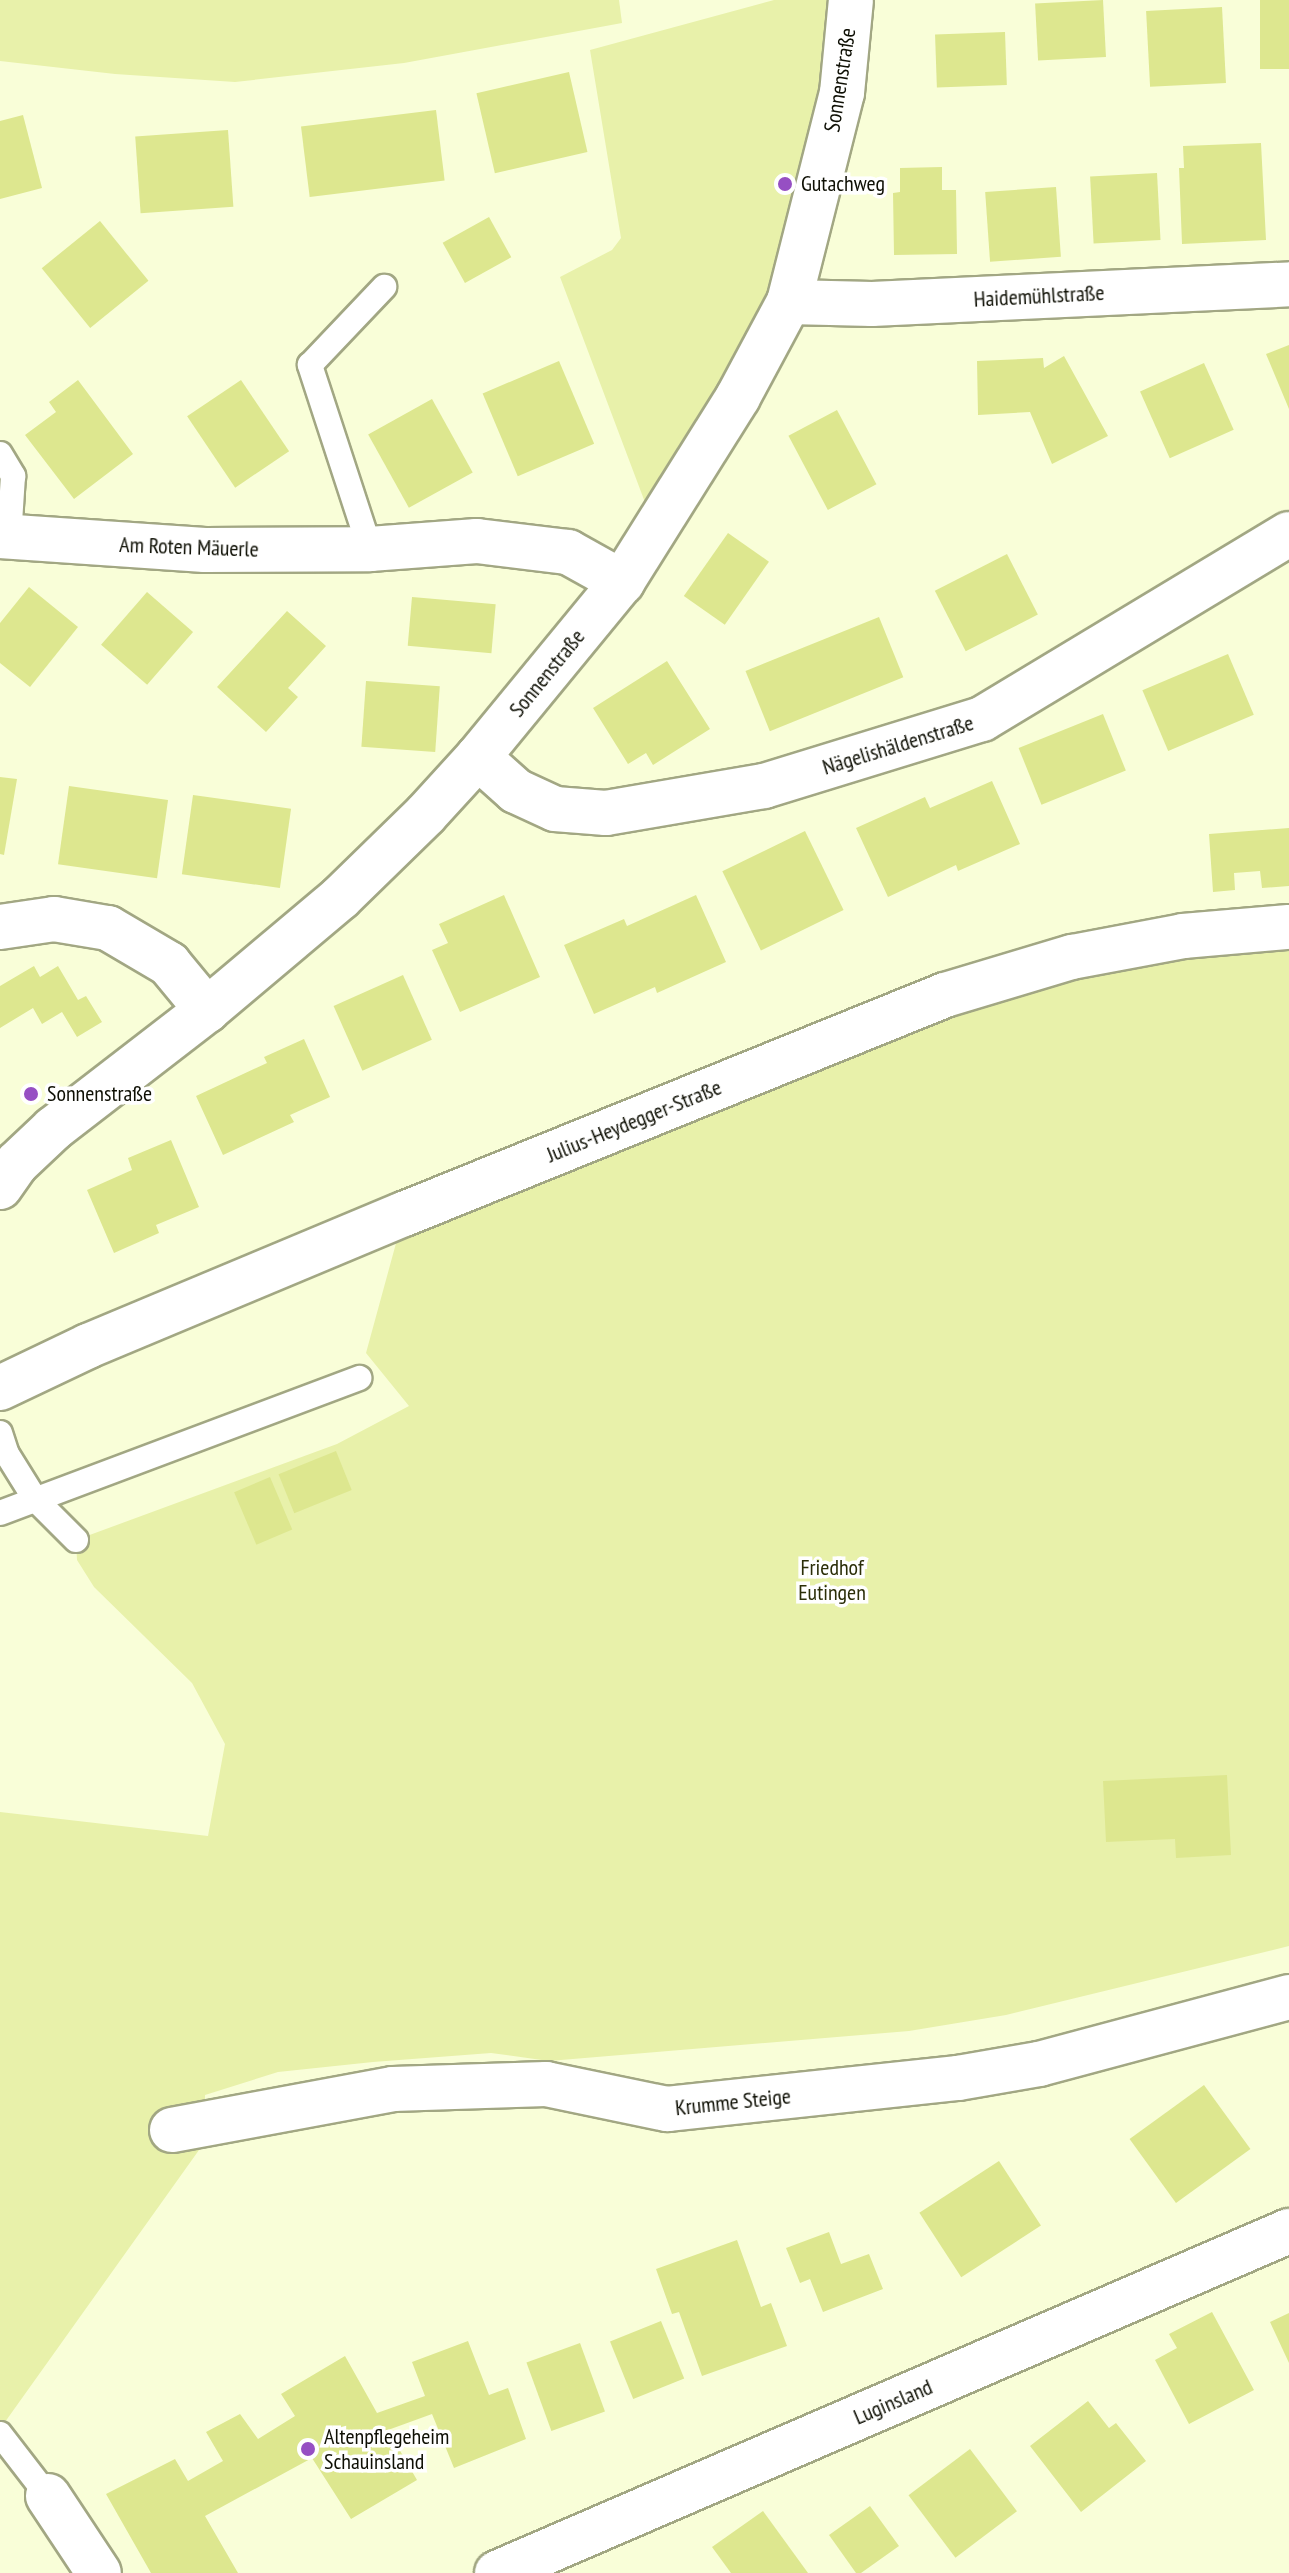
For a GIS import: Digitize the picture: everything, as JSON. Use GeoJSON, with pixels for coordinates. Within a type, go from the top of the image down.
{"type":"FeatureCollection","features":[{"type":"Feature","properties":{"kind":"street","name":"Sonnenstraße"},"geometry":{"type":"LineString","coordinates":[[0,1187],[17,1163],[53,1129],[207,1010],[340,898],[426,814],[478,757],[622,582],[738,397],[789,302],[842,93],[851,0]]}},
{"type":"Feature","properties":{"kind":"street","name":"Haidemühlstraße"},"geometry":{"type":"LineString","coordinates":[[789,302],[872,304],[1289,284]]}},
{"type":"Feature","properties":{"kind":"street","name":"Nägelishäldenstraße"},"geometry":{"type":"LineString","coordinates":[[478,757],[516,791],[555,809],[606,813],[764,786],[982,719],[1289,534]]}},
{"type":"Feature","properties":{"kind":"street","name":"Am Roten Mäuerle"},"geometry":{"type":"LineString","coordinates":[[5,537],[205,550],[370,549],[477,541],[568,552],[622,582]]}},
{"type":"Feature","properties":{"kind":"street"},"geometry":{"type":"LineString","coordinates":[[0,927],[54,919],[108,928],[169,964],[207,1010]]}},
{"type":"Feature","properties":{"kind":"street","name":"Julius-Heydegger-Straße"},"geometry":{"type":"LineString","coordinates":[[0,1388],[88,1346],[404,1214],[945,995],[1072,957],[1183,936],[1289,927]]}},
{"type":"Feature","properties":{"kind":"street","name":"Krumme Steige"},"geometry":{"type":"LineString","coordinates":[[172,2130],[393,2089],[546,2084],[667,2109],[943,2080],[1039,2064],[1289,1997]]}},
{"type":"Feature","properties":{"kind":"street","name":"Luginsland"},"geometry":{"type":"LineString","coordinates":[[497,2573],[1289,2231]]}},
{"type":"Feature","properties":{"kind":"street"},"geometry":{"type":"LineString","coordinates":[[48,2496],[99,2573]]}},
{"type":"Feature","properties":{"kind":"lane"},"geometry":{"type":"LineString","coordinates":[[370,549],[310,365],[384,287]]}},
{"type":"Feature","properties":{"kind":"lane","name":"Am Roten Mäuerle"},"geometry":{"type":"LineString","coordinates":[[0,454],[13,476],[5,537]]}},
{"type":"Feature","properties":{"kind":"lane"},"geometry":{"type":"LineString","coordinates":[[0,1513],[359,1378]]}},
{"type":"Feature","properties":{"kind":"lane"},"geometry":{"type":"LineString","coordinates":[[0,1433],[7,1454],[35,1499],[76,1540]]}},
{"type":"Feature","properties":{"kind":"lane"},"geometry":{"type":"LineString","coordinates":[[0,2434],[48,2496]]}},
{"type":"Feature","properties":{"kind":"green space"},"geometry":{"type":"Polygon","coordinates":[[[0,0],[619,0],[622,23],[404,63],[235,82],[115,74],[0,61],[0,0]]]}},
{"type":"Feature","properties":{"kind":"green space"},"geometry":{"type":"Polygon","coordinates":[[[774,0],[832,0],[829,71],[803,180],[768,291],[724,375],[646,505],[560,277],[612,250],[621,238],[590,50],[774,0]]]}},
{"type":"Feature","properties":{"kind":"green space","name":"Friedhof Eutingen"},"geometry":{"type":"Polygon","coordinates":[[[1289,927],[1289,1946],[1006,2015],[909,2031],[549,2061],[491,2053],[373,2062],[278,2072],[205,2095],[204,2143],[0,2429],[0,1812],[208,1836],[225,1744],[192,1683],[94,1587],[77,1560],[76,1540],[337,1444],[409,1406],[366,1353],[404,1214],[945,995],[1289,927]]]}},
{"type":"Feature","properties":{"kind":"building"},"geometry":{"type":"Polygon","coordinates":[[[1103,0],[1106,57],[1038,60],[1035,4],[1103,0]]]}},
{"type":"Feature","properties":{"kind":"building"},"geometry":{"type":"Polygon","coordinates":[[[1260,0],[1289,0],[1289,69],[1260,69],[1260,0]]]}},
{"type":"Feature","properties":{"kind":"building"},"geometry":{"type":"Polygon","coordinates":[[[1222,7],[1226,83],[1150,87],[1146,11],[1222,7]]]}},
{"type":"Feature","properties":{"kind":"building"},"geometry":{"type":"Polygon","coordinates":[[[1005,32],[1007,85],[937,87],[935,34],[1005,32]]]}},
{"type":"Feature","properties":{"kind":"building"},"geometry":{"type":"Polygon","coordinates":[[[569,72],[587,152],[495,173],[476,93],[569,72]]]}},
{"type":"Feature","properties":{"kind":"building"},"geometry":{"type":"Polygon","coordinates":[[[436,110],[445,180],[310,197],[301,127],[436,110]]]}},
{"type":"Feature","properties":{"kind":"building"},"geometry":{"type":"Polygon","coordinates":[[[23,115],[42,188],[0,199],[0,121],[23,115]]]}},
{"type":"Feature","properties":{"kind":"building"},"geometry":{"type":"Polygon","coordinates":[[[228,130],[233,207],[141,213],[135,136],[228,130]]]}},
{"type":"Feature","properties":{"kind":"building"},"geometry":{"type":"Polygon","coordinates":[[[1261,143],[1266,240],[1182,244],[1179,168],[1184,168],[1183,146],[1261,143]]]}},
{"type":"Feature","properties":{"kind":"building"},"geometry":{"type":"Polygon","coordinates":[[[942,167],[942,190],[956,190],[957,254],[894,255],[893,193],[900,192],[900,168],[942,167]]]}},
{"type":"Feature","properties":{"kind":"building"},"geometry":{"type":"Polygon","coordinates":[[[1157,173],[1161,240],[1094,243],[1090,177],[1157,173]]]}},
{"type":"Feature","properties":{"kind":"building"},"geometry":{"type":"Polygon","coordinates":[[[1056,187],[1061,257],[990,262],[985,192],[1056,187]]]}},
{"type":"Feature","properties":{"kind":"building"},"geometry":{"type":"Polygon","coordinates":[[[489,217],[511,257],[465,283],[443,243],[489,217]]]}},
{"type":"Feature","properties":{"kind":"building"},"geometry":{"type":"Polygon","coordinates":[[[100,221],[148,281],[90,328],[42,268],[100,221]]]}},
{"type":"Feature","properties":{"kind":"building"},"geometry":{"type":"Polygon","coordinates":[[[1289,345],[1289,409],[1266,354],[1289,345]]]}},
{"type":"Feature","properties":{"kind":"building"},"geometry":{"type":"Polygon","coordinates":[[[1064,356],[1108,436],[1052,464],[1030,412],[978,415],[977,361],[1043,358],[1044,368],[1064,356]]]}},
{"type":"Feature","properties":{"kind":"building"},"geometry":{"type":"Polygon","coordinates":[[[559,361],[594,444],[518,476],[483,393],[559,361]]]}},
{"type":"Feature","properties":{"kind":"building"},"geometry":{"type":"Polygon","coordinates":[[[1204,363],[1234,430],[1170,458],[1140,391],[1204,363]]]}},
{"type":"Feature","properties":{"kind":"building"},"geometry":{"type":"Polygon","coordinates":[[[78,380],[133,454],[74,499],[25,435],[56,412],[49,402],[78,380]]]}},
{"type":"Feature","properties":{"kind":"building"},"geometry":{"type":"Polygon","coordinates":[[[241,380],[289,451],[235,488],[187,416],[241,380]]]}},
{"type":"Feature","properties":{"kind":"building"},"geometry":{"type":"Polygon","coordinates":[[[432,399],[473,472],[409,508],[368,434],[432,399]]]}},
{"type":"Feature","properties":{"kind":"building"},"geometry":{"type":"Polygon","coordinates":[[[837,410],[876,484],[828,510],[788,436],[837,410]]]}},
{"type":"Feature","properties":{"kind":"building"},"geometry":{"type":"Polygon","coordinates":[[[728,533],[769,562],[725,625],[684,596],[728,533]]]}},
{"type":"Feature","properties":{"kind":"building"},"geometry":{"type":"Polygon","coordinates":[[[1007,554],[1038,615],[966,651],[935,591],[1007,554]]]}},
{"type":"Feature","properties":{"kind":"building"},"geometry":{"type":"Polygon","coordinates":[[[29,587],[78,627],[30,687],[0,663],[0,623],[29,587]]]}},
{"type":"Feature","properties":{"kind":"building"},"geometry":{"type":"Polygon","coordinates":[[[147,592],[193,632],[147,685],[101,645],[147,592]]]}},
{"type":"Feature","properties":{"kind":"building"},"geometry":{"type":"Polygon","coordinates":[[[412,597],[496,604],[491,653],[408,646],[412,597]]]}},
{"type":"Feature","properties":{"kind":"building"},"geometry":{"type":"Polygon","coordinates":[[[287,611],[326,646],[288,688],[298,697],[266,732],[217,687],[287,611]]]}},
{"type":"Feature","properties":{"kind":"building"},"geometry":{"type":"Polygon","coordinates":[[[879,617],[903,677],[770,731],[745,671],[879,617]]]}},
{"type":"Feature","properties":{"kind":"building"},"geometry":{"type":"Polygon","coordinates":[[[1228,654],[1254,715],[1168,751],[1142,690],[1228,654]]]}},
{"type":"Feature","properties":{"kind":"building"},"geometry":{"type":"Polygon","coordinates":[[[667,661],[710,729],[653,765],[646,753],[628,764],[593,708],[667,661]]]}},
{"type":"Feature","properties":{"kind":"building"},"geometry":{"type":"Polygon","coordinates":[[[366,681],[440,686],[435,752],[361,747],[366,681]]]}},
{"type":"Feature","properties":{"kind":"building"},"geometry":{"type":"Polygon","coordinates":[[[1103,714],[1126,771],[1041,805],[1019,748],[1103,714]]]}},
{"type":"Feature","properties":{"kind":"building"},"geometry":{"type":"Polygon","coordinates":[[[0,777],[17,779],[4,855],[0,854],[0,777]]]}},
{"type":"Feature","properties":{"kind":"building"},"geometry":{"type":"Polygon","coordinates":[[[992,781],[1020,844],[958,871],[956,865],[888,897],[856,828],[925,797],[930,808],[992,781]]]}},
{"type":"Feature","properties":{"kind":"building"},"geometry":{"type":"Polygon","coordinates":[[[69,786],[168,800],[157,878],[58,864],[69,786]]]}},
{"type":"Feature","properties":{"kind":"building"},"geometry":{"type":"Polygon","coordinates":[[[193,795],[291,809],[280,888],[182,874],[193,795]]]}},
{"type":"Feature","properties":{"kind":"building"},"geometry":{"type":"Polygon","coordinates":[[[1289,828],[1289,886],[1262,888],[1260,871],[1234,873],[1235,890],[1213,892],[1209,834],[1289,828]]]}},
{"type":"Feature","properties":{"kind":"building"},"geometry":{"type":"Polygon","coordinates":[[[805,831],[844,910],[761,950],[722,871],[805,831]]]}},
{"type":"Feature","properties":{"kind":"building"},"geometry":{"type":"Polygon","coordinates":[[[504,895],[540,977],[460,1012],[432,950],[448,943],[439,924],[504,895]]]}},
{"type":"Feature","properties":{"kind":"building"},"geometry":{"type":"Polygon","coordinates":[[[696,895],[726,962],[657,993],[655,987],[594,1014],[564,945],[624,919],[627,926],[696,895]]]}},
{"type":"Feature","properties":{"kind":"building"},"geometry":{"type":"Polygon","coordinates":[[[34,966],[40,977],[58,966],[78,1000],[86,996],[102,1022],[77,1037],[62,1012],[42,1024],[33,1008],[0,1028],[0,986],[34,966]]]}},
{"type":"Feature","properties":{"kind":"building"},"geometry":{"type":"Polygon","coordinates":[[[403,975],[432,1040],[362,1071],[334,1006],[403,975]]]}},
{"type":"Feature","properties":{"kind":"building"},"geometry":{"type":"Polygon","coordinates":[[[304,1039],[330,1097],[290,1115],[294,1122],[223,1155],[196,1096],[267,1063],[264,1057],[304,1039]]]}},
{"type":"Feature","properties":{"kind":"building"},"geometry":{"type":"Polygon","coordinates":[[[171,1140],[199,1207],[156,1225],[159,1233],[114,1253],[87,1190],[132,1170],[128,1158],[171,1140]]]}},
{"type":"Feature","properties":{"kind":"building"},"geometry":{"type":"Polygon","coordinates":[[[336,1451],[352,1490],[294,1513],[279,1474],[336,1451]]]}},
{"type":"Feature","properties":{"kind":"building"},"geometry":{"type":"Polygon","coordinates":[[[270,1477],[292,1529],[256,1545],[234,1492],[270,1477]]]}},
{"type":"Feature","properties":{"kind":"building"},"geometry":{"type":"Polygon","coordinates":[[[1227,1775],[1231,1855],[1176,1858],[1175,1839],[1106,1842],[1103,1781],[1227,1775]]]}},
{"type":"Feature","properties":{"kind":"building"},"geometry":{"type":"Polygon","coordinates":[[[1204,2085],[1250,2149],[1176,2203],[1130,2139],[1204,2085]]]}},
{"type":"Feature","properties":{"kind":"building"},"geometry":{"type":"Polygon","coordinates":[[[999,2161],[1041,2226],[961,2277],[919,2213],[999,2161]]]}},
{"type":"Feature","properties":{"kind":"building"},"geometry":{"type":"Polygon","coordinates":[[[829,2232],[841,2264],[869,2254],[883,2289],[823,2312],[810,2279],[800,2283],[786,2248],[829,2232]]]}},
{"type":"Feature","properties":{"kind":"building"},"geometry":{"type":"Polygon","coordinates":[[[737,2240],[761,2307],[771,2303],[787,2346],[702,2376],[679,2312],[672,2314],[656,2269],[737,2240]]]}},
{"type":"Feature","properties":{"kind":"building"},"geometry":{"type":"Polygon","coordinates":[[[1212,2312],[1254,2390],[1189,2424],[1155,2360],[1177,2348],[1169,2334],[1212,2312]]]}},
{"type":"Feature","properties":{"kind":"building"},"geometry":{"type":"Polygon","coordinates":[[[1289,2313],[1289,2363],[1270,2322],[1289,2313]]]}},
{"type":"Feature","properties":{"kind":"building"},"geometry":{"type":"Polygon","coordinates":[[[661,2321],[684,2378],[633,2399],[610,2342],[661,2321]]]}},
{"type":"Feature","properties":{"kind":"building","name":"Altenpflegeheim Schauinsland"},"geometry":{"type":"Polygon","coordinates":[[[468,2341],[489,2395],[508,2388],[526,2439],[454,2468],[432,2414],[388,2430],[417,2480],[351,2519],[312,2458],[205,2516],[238,2573],[151,2573],[106,2494],[175,2459],[188,2481],[223,2461],[206,2432],[240,2414],[258,2439],[295,2416],[281,2394],[345,2356],[377,2413],[425,2396],[412,2362],[468,2341]]]}},
{"type":"Feature","properties":{"kind":"building"},"geometry":{"type":"Polygon","coordinates":[[[580,2343],[605,2412],[551,2431],[526,2362],[580,2343]]]}},
{"type":"Feature","properties":{"kind":"building"},"geometry":{"type":"Polygon","coordinates":[[[1088,2401],[1109,2428],[1116,2423],[1146,2461],[1081,2512],[1030,2446],[1088,2401]]]}},
{"type":"Feature","properties":{"kind":"building"},"geometry":{"type":"Polygon","coordinates":[[[970,2449],[1017,2511],[955,2558],[909,2495],[970,2449]]]}},
{"type":"Feature","properties":{"kind":"building"},"geometry":{"type":"Polygon","coordinates":[[[870,2506],[899,2546],[861,2573],[856,2573],[829,2535],[870,2506]]]}},
{"type":"Feature","properties":{"kind":"building"},"geometry":{"type":"Polygon","coordinates":[[[763,2511],[808,2573],[731,2573],[712,2547],[763,2511]]]}},
{"type":"Feature","properties":{"kind":"place","name":"Gutachweg"},"geometry":{"type":"Point","coordinates":[785,184]}},
{"type":"Feature","properties":{"kind":"place","name":"Sonnenstraße"},"geometry":{"type":"Point","coordinates":[31,1094]}},
{"type":"Feature","properties":{"kind":"place","name":"Altenpflegeheim Schauinsland"},"geometry":{"type":"Point","coordinates":[308,2449]}}]}
